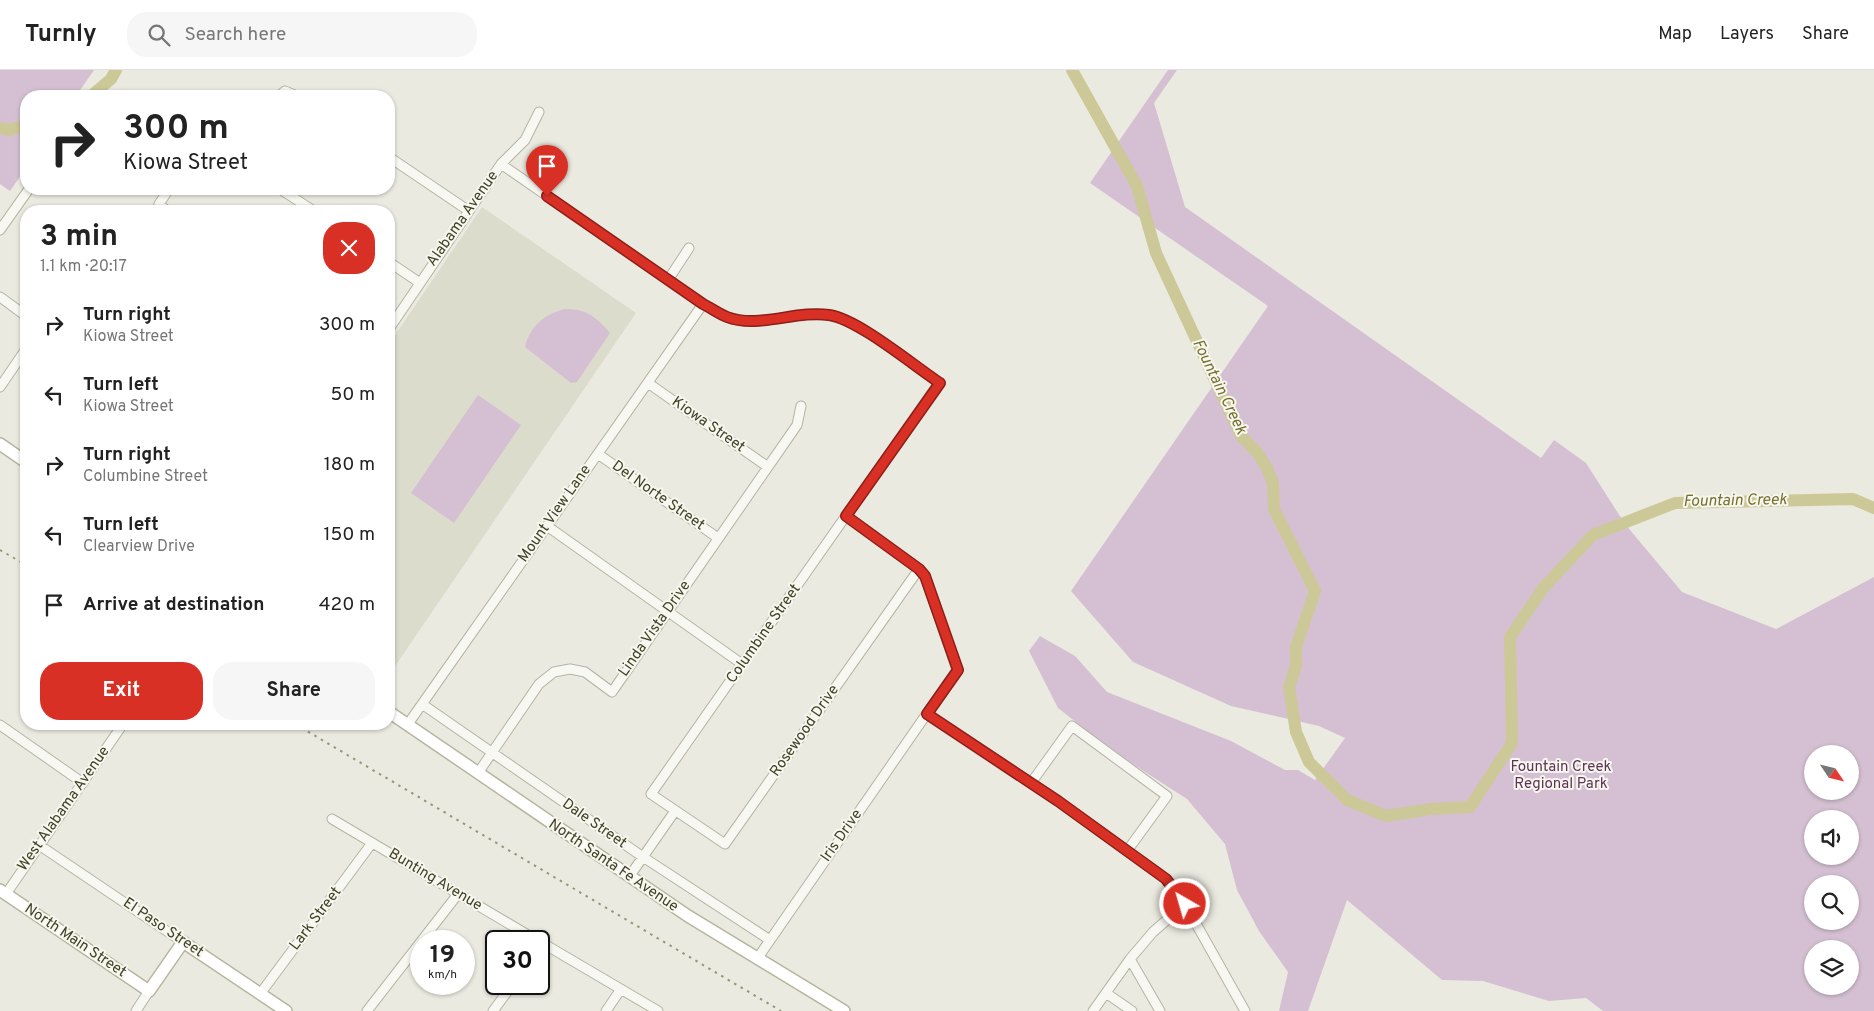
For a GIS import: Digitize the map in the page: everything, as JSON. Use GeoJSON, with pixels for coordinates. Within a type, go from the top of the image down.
{"type":"FeatureCollection","features":[{"type":"Feature","properties":{"kind":"main road"},"geometry":{"type":"LineString","coordinates":[[0,444],[20,458]]}},
{"type":"Feature","properties":{"kind":"main road","name":"North Santa Fe Avenue"},"geometry":{"type":"LineString","coordinates":[[395,716],[630,877],[757,959],[844,1011]]}},
{"type":"Feature","properties":{"kind":"main road","name":"North Main Street"},"geometry":{"type":"LineString","coordinates":[[3,892],[149,991]]}},
{"type":"Feature","properties":{"kind":"main road"},"geometry":{"type":"LineString","coordinates":[[149,991],[183,942]]}},
{"type":"Feature","properties":{"kind":"main road","name":"El Paso Street"},"geometry":{"type":"LineString","coordinates":[[183,942],[286,1011]]}},
{"type":"Feature","properties":{"kind":"street","name":"Alabama Avenue"},"geometry":{"type":"LineString","coordinates":[[395,320],[501,164],[524,140],[539,112]]}},
{"type":"Feature","properties":{"kind":"street"},"geometry":{"type":"LineString","coordinates":[[395,162],[469,212]]}},
{"type":"Feature","properties":{"kind":"street"},"geometry":{"type":"LineString","coordinates":[[501,164],[703,304]]}},
{"type":"Feature","properties":{"kind":"street"},"geometry":{"type":"LineString","coordinates":[[0,230],[25,195]]}},
{"type":"Feature","properties":{"kind":"street"},"geometry":{"type":"LineString","coordinates":[[289,195],[305,205]]}},
{"type":"Feature","properties":{"kind":"street"},"geometry":{"type":"LineString","coordinates":[[668,280],[689,248]]}},
{"type":"Feature","properties":{"kind":"street"},"geometry":{"type":"LineString","coordinates":[[395,266],[420,282]]}},
{"type":"Feature","properties":{"kind":"street"},"geometry":{"type":"LineString","coordinates":[[0,297],[20,312]]}},
{"type":"Feature","properties":{"kind":"street","name":"Mount View Lane"},"geometry":{"type":"LineString","coordinates":[[408,724],[703,304]]}},
{"type":"Feature","properties":{"kind":"street","name":"Columbine Street"},"geometry":{"type":"LineString","coordinates":[[675,811],[651,794],[940,383],[863,330],[831,315],[797,314],[763,321],[728,318],[703,304]]}},
{"type":"Feature","properties":{"kind":"street"},"geometry":{"type":"LineString","coordinates":[[0,387],[20,358]]}},
{"type":"Feature","properties":{"kind":"street","name":"Kiowa Street"},"geometry":{"type":"LineString","coordinates":[[648,383],[768,467]]}},
{"type":"Feature","properties":{"kind":"street","name":"Linda Vista Drive"},"geometry":{"type":"LineString","coordinates":[[478,773],[539,684],[554,672],[570,669],[585,672],[612,692],[797,425],[801,406]]}},
{"type":"Feature","properties":{"kind":"street","name":"Del Norte Street"},"geometry":{"type":"LineString","coordinates":[[598,454],[718,538]]}},
{"type":"Feature","properties":{"kind":"street"},"geometry":{"type":"LineString","coordinates":[[846,516],[919,569],[925,576],[958,670],[927,714],[1031,783],[1166,879],[1185,904],[1245,1011]]}},
{"type":"Feature","properties":{"kind":"street"},"geometry":{"type":"LineString","coordinates":[[547,526],[742,664]]}},
{"type":"Feature","properties":{"kind":"street","name":"Rosewood Drive"},"geometry":{"type":"LineString","coordinates":[[675,811],[725,844],[919,569]]}},
{"type":"Feature","properties":{"kind":"street","name":"Dale Street"},"geometry":{"type":"LineString","coordinates":[[422,704],[643,858],[770,940]]}},
{"type":"Feature","properties":{"kind":"street","name":"Iris Drive"},"geometry":{"type":"LineString","coordinates":[[757,959],[927,714]]}},
{"type":"Feature","properties":{"kind":"street"},"geometry":{"type":"LineString","coordinates":[[0,725],[83,782]]}},
{"type":"Feature","properties":{"kind":"street"},"geometry":{"type":"LineString","coordinates":[[1031,783],[1072,726],[1167,796],[1127,851]]}},
{"type":"Feature","properties":{"kind":"street","name":"West Alabama Avenue"},"geometry":{"type":"LineString","coordinates":[[3,892],[39,845],[119,730]]}},
{"type":"Feature","properties":{"kind":"street"},"geometry":{"type":"LineString","coordinates":[[630,877],[675,811]]}},
{"type":"Feature","properties":{"kind":"street","name":"Bunting Avenue"},"geometry":{"type":"LineString","coordinates":[[332,819],[517,930]]}},
{"type":"Feature","properties":{"kind":"street","name":"Lark Street"},"geometry":{"type":"LineString","coordinates":[[260,994],[372,843]]}},
{"type":"Feature","properties":{"kind":"street","name":"El Paso Street"},"geometry":{"type":"LineString","coordinates":[[39,845],[183,942]]}},
{"type":"Feature","properties":{"kind":"street"},"geometry":{"type":"LineString","coordinates":[[367,1011],[458,894]]}},
{"type":"Feature","properties":{"kind":"street"},"geometry":{"type":"LineString","coordinates":[[1094,1011],[1130,959],[1153,932],[1185,904]]}},
{"type":"Feature","properties":{"kind":"street","name":"Bunting Avenue"},"geometry":{"type":"LineString","coordinates":[[550,950],[658,1011]]}},
{"type":"Feature","properties":{"kind":"street"},"geometry":{"type":"LineString","coordinates":[[1130,959],[1160,1011]]}},
{"type":"Feature","properties":{"kind":"street"},"geometry":{"type":"LineString","coordinates":[[606,1011],[621,989]]}},
{"type":"Feature","properties":{"kind":"street"},"geometry":{"type":"LineString","coordinates":[[136,1011],[149,991]]}},
{"type":"Feature","properties":{"kind":"street"},"geometry":{"type":"LineString","coordinates":[[1106,993],[1132,1011]]}},
{"type":"Feature","properties":{"kind":"street"},"geometry":{"type":"LineString","coordinates":[[492,1011],[504,995]]}},
{"type":"Feature","properties":{"kind":"shaded area"},"geometry":{"type":"Polygon","coordinates":[[[482,207],[636,313],[395,666],[395,335],[482,207]]]}},
{"type":"Feature","properties":{"kind":"green space"},"geometry":{"type":"Polygon","coordinates":[[[0,70],[94,70],[80,90],[20,90],[20,177],[10,191],[0,184],[0,70]]]}},
{"type":"Feature","properties":{"kind":"green space","name":"Fountain Creek Regional Park"},"geometry":{"type":"Polygon","coordinates":[[[1168,70],[1177,70],[1154,103],[1185,207],[1541,458],[1554,440],[1586,463],[1625,524],[1682,592],[1776,629],[1874,577],[1874,1011],[1603,1011],[1586,998],[1549,1001],[1483,981],[1442,980],[1347,900],[1308,1011],[1279,1011],[1288,972],[1259,931],[1237,890],[1225,844],[1187,799],[1114,752],[1058,708],[1029,651],[1040,636],[1075,656],[1107,692],[1231,741],[1285,770],[1298,770],[1315,780],[1345,738],[1319,726],[1231,706],[1133,662],[1071,591],[1268,306],[1090,183],[1168,70]]]}},
{"type":"Feature","properties":{"kind":"green space"},"geometry":{"type":"Polygon","coordinates":[[[564,309],[578,310],[590,315],[610,333],[577,382],[571,383],[525,347],[530,333],[539,322],[564,309]]]}},
{"type":"Feature","properties":{"kind":"green space"},"geometry":{"type":"Polygon","coordinates":[[[478,395],[521,425],[454,523],[411,493],[478,395]]]}},
{"type":"Feature","properties":{"kind":"waterway","name":"Fountain Creek"},"geometry":{"type":"LineString","coordinates":[[98,90],[111,79],[116,70]]}},
{"type":"Feature","properties":{"kind":"waterway","name":"Fountain Creek"},"geometry":{"type":"LineString","coordinates":[[1072,70],[1137,186],[1156,253],[1241,436],[1257,452],[1267,468],[1273,483],[1274,509],[1315,591],[1296,647],[1296,666],[1289,687],[1296,732],[1309,762],[1347,800],[1386,816],[1430,809],[1470,807],[1512,743],[1510,637],[1544,587],[1593,535],[1675,503],[1853,499],[1874,508]]}},
{"type":"Feature","properties":{"kind":"waterway","name":"Fountain Creek"},"geometry":{"type":"LineString","coordinates":[[0,128],[10,130],[20,127]]}},
{"type":"Feature","properties":{"kind":"railway"},"geometry":{"type":"LineString","coordinates":[[0,550],[20,562]]}},
{"type":"Feature","properties":{"kind":"railway"},"geometry":{"type":"LineString","coordinates":[[305,730],[781,1011]]}},
{"type":"Feature","properties":{"kind":"route"},"geometry":{"type":"LineString","coordinates":[[547,196],[703,304],[728,318],[763,321],[797,314],[831,315],[863,330],[940,383],[846,516],[919,569],[925,576],[958,670],[927,714],[1058,801],[1166,879],[1185,904]]}}]}
